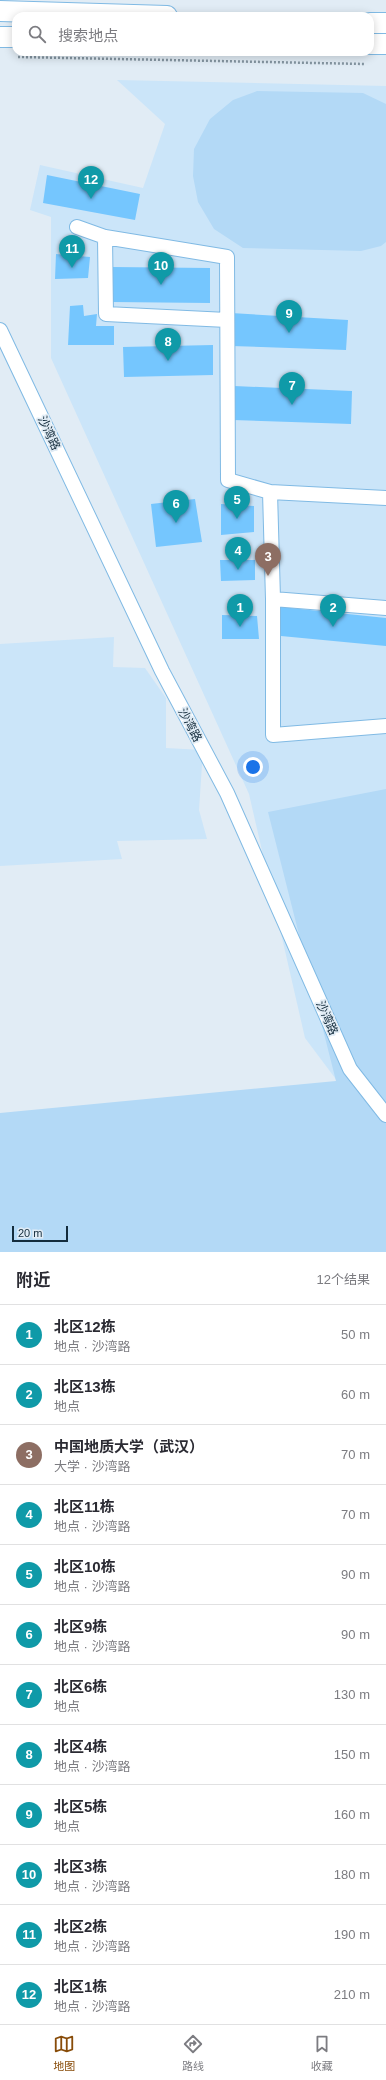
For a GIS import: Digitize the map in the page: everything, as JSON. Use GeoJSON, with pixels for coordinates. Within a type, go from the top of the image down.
{"type":"FeatureCollection","features":[{"type":"Feature","properties":{"kind":"main road"},"geometry":{"type":"LineString","coordinates":[[0,11],[33,12]]}},
{"type":"Feature","properties":{"kind":"main road"},"geometry":{"type":"LineString","coordinates":[[374,23],[386,23]]}},
{"type":"Feature","properties":{"kind":"main road"},"geometry":{"type":"LineString","coordinates":[[0,37],[12,37]]}},
{"type":"Feature","properties":{"kind":"main road"},"geometry":{"type":"LineString","coordinates":[[374,44],[386,44]]}},
{"type":"Feature","properties":{"kind":"street"},"geometry":{"type":"LineString","coordinates":[[76,227],[106,237],[228,257],[228,480],[270,492],[386,498]]}},
{"type":"Feature","properties":{"kind":"street"},"geometry":{"type":"LineString","coordinates":[[106,237],[106,314],[228,320]]}},
{"type":"Feature","properties":{"kind":"street","name":"沙湾路"},"geometry":{"type":"LineString","coordinates":[[0,330],[162,671],[227,794],[350,1069],[386,1115]]}},
{"type":"Feature","properties":{"kind":"street"},"geometry":{"type":"LineString","coordinates":[[270,492],[272,735],[386,726]]}},
{"type":"Feature","properties":{"kind":"street"},"geometry":{"type":"LineString","coordinates":[[272,599],[386,608]]}},
{"type":"Feature","properties":{"kind":"path"},"geometry":{"type":"LineString","coordinates":[[16,57],[370,64]]}},
{"type":"Feature","properties":{"kind":"shaded area"},"geometry":{"type":"Polygon","coordinates":[[[117,80],[386,86],[386,1146],[305,1038],[249,794],[51,358],[51,217],[30,210],[40,165],[143,188],[165,124],[117,80]]]}},
{"type":"Feature","properties":{"kind":"shaded area"},"geometry":{"type":"Polygon","coordinates":[[[257,91],[363,93],[386,104],[386,242],[381,246],[361,251],[243,248],[214,229],[198,202],[193,176],[194,149],[210,119],[233,100],[257,91]]]}},
{"type":"Feature","properties":{"kind":"shaded area"},"geometry":{"type":"Polygon","coordinates":[[[114,637],[113,667],[145,668],[166,698],[166,748],[203,750],[199,810],[207,839],[117,841],[122,859],[0,866],[0,644],[114,637]]]}},
{"type":"Feature","properties":{"kind":"shaded area"},"geometry":{"type":"Polygon","coordinates":[[[386,789],[386,1252],[0,1252],[0,1113],[336,1081],[268,812],[386,789]]]}},
{"type":"Feature","properties":{"kind":"building"},"geometry":{"type":"Polygon","coordinates":[[[47,175],[140,194],[135,220],[43,203],[47,175]]]}},
{"type":"Feature","properties":{"kind":"building"},"geometry":{"type":"Polygon","coordinates":[[[79,249],[78,256],[90,257],[88,278],[55,279],[56,254],[66,255],[67,250],[79,249]]]}},
{"type":"Feature","properties":{"kind":"building"},"geometry":{"type":"Polygon","coordinates":[[[112,267],[210,268],[210,303],[112,302],[112,267]]]}},
{"type":"Feature","properties":{"kind":"building"},"geometry":{"type":"Polygon","coordinates":[[[83,305],[84,316],[97,314],[96,326],[114,326],[114,345],[68,345],[70,306],[83,305]]]}},
{"type":"Feature","properties":{"kind":"building"},"geometry":{"type":"Polygon","coordinates":[[[231,313],[348,320],[346,350],[231,346],[231,313]]]}},
{"type":"Feature","properties":{"kind":"building"},"geometry":{"type":"Polygon","coordinates":[[[213,345],[213,375],[124,377],[123,347],[213,345]]]}},
{"type":"Feature","properties":{"kind":"building"},"geometry":{"type":"Polygon","coordinates":[[[234,386],[352,391],[351,424],[233,420],[234,386]]]}},
{"type":"Feature","properties":{"kind":"building"},"geometry":{"type":"Polygon","coordinates":[[[195,499],[202,542],[156,547],[151,504],[195,499]]]}},
{"type":"Feature","properties":{"kind":"building"},"geometry":{"type":"Polygon","coordinates":[[[221,504],[254,506],[254,532],[221,535],[221,504]]]}},
{"type":"Feature","properties":{"kind":"building"},"geometry":{"type":"Polygon","coordinates":[[[220,560],[255,560],[255,580],[221,581],[220,560]]]}},
{"type":"Feature","properties":{"kind":"building"},"geometry":{"type":"Polygon","coordinates":[[[281,607],[386,618],[386,646],[281,636],[281,607]]]}},
{"type":"Feature","properties":{"kind":"building"},"geometry":{"type":"Polygon","coordinates":[[[222,615],[257,616],[259,639],[222,639],[222,615]]]}},
{"type":"Feature","properties":{"kind":"place","name":"北区1栋"},"geometry":{"type":"Point","coordinates":[91,199]}},
{"type":"Feature","properties":{"kind":"place","name":"北区2栋"},"geometry":{"type":"Point","coordinates":[72,268]}},
{"type":"Feature","properties":{"kind":"place","name":"北区3栋"},"geometry":{"type":"Point","coordinates":[161,285]}},
{"type":"Feature","properties":{"kind":"place","name":"北区5栋"},"geometry":{"type":"Point","coordinates":[289,333]}},
{"type":"Feature","properties":{"kind":"place","name":"北区4栋"},"geometry":{"type":"Point","coordinates":[168,361]}},
{"type":"Feature","properties":{"kind":"place","name":"北区6栋"},"geometry":{"type":"Point","coordinates":[292,405]}},
{"type":"Feature","properties":{"kind":"place","name":"北区10栋"},"geometry":{"type":"Point","coordinates":[237,519]}},
{"type":"Feature","properties":{"kind":"place","name":"北区9栋"},"geometry":{"type":"Point","coordinates":[176,523]}},
{"type":"Feature","properties":{"kind":"place","name":"北区11栋"},"geometry":{"type":"Point","coordinates":[238,570]}},
{"type":"Feature","properties":{"kind":"place","name":"中国地质大学（武汉）"},"geometry":{"type":"Point","coordinates":[268,576]}},
{"type":"Feature","properties":{"kind":"place","name":"北区12栋"},"geometry":{"type":"Point","coordinates":[240,627]}},
{"type":"Feature","properties":{"kind":"place","name":"北区13栋"},"geometry":{"type":"Point","coordinates":[333,627]}}]}
